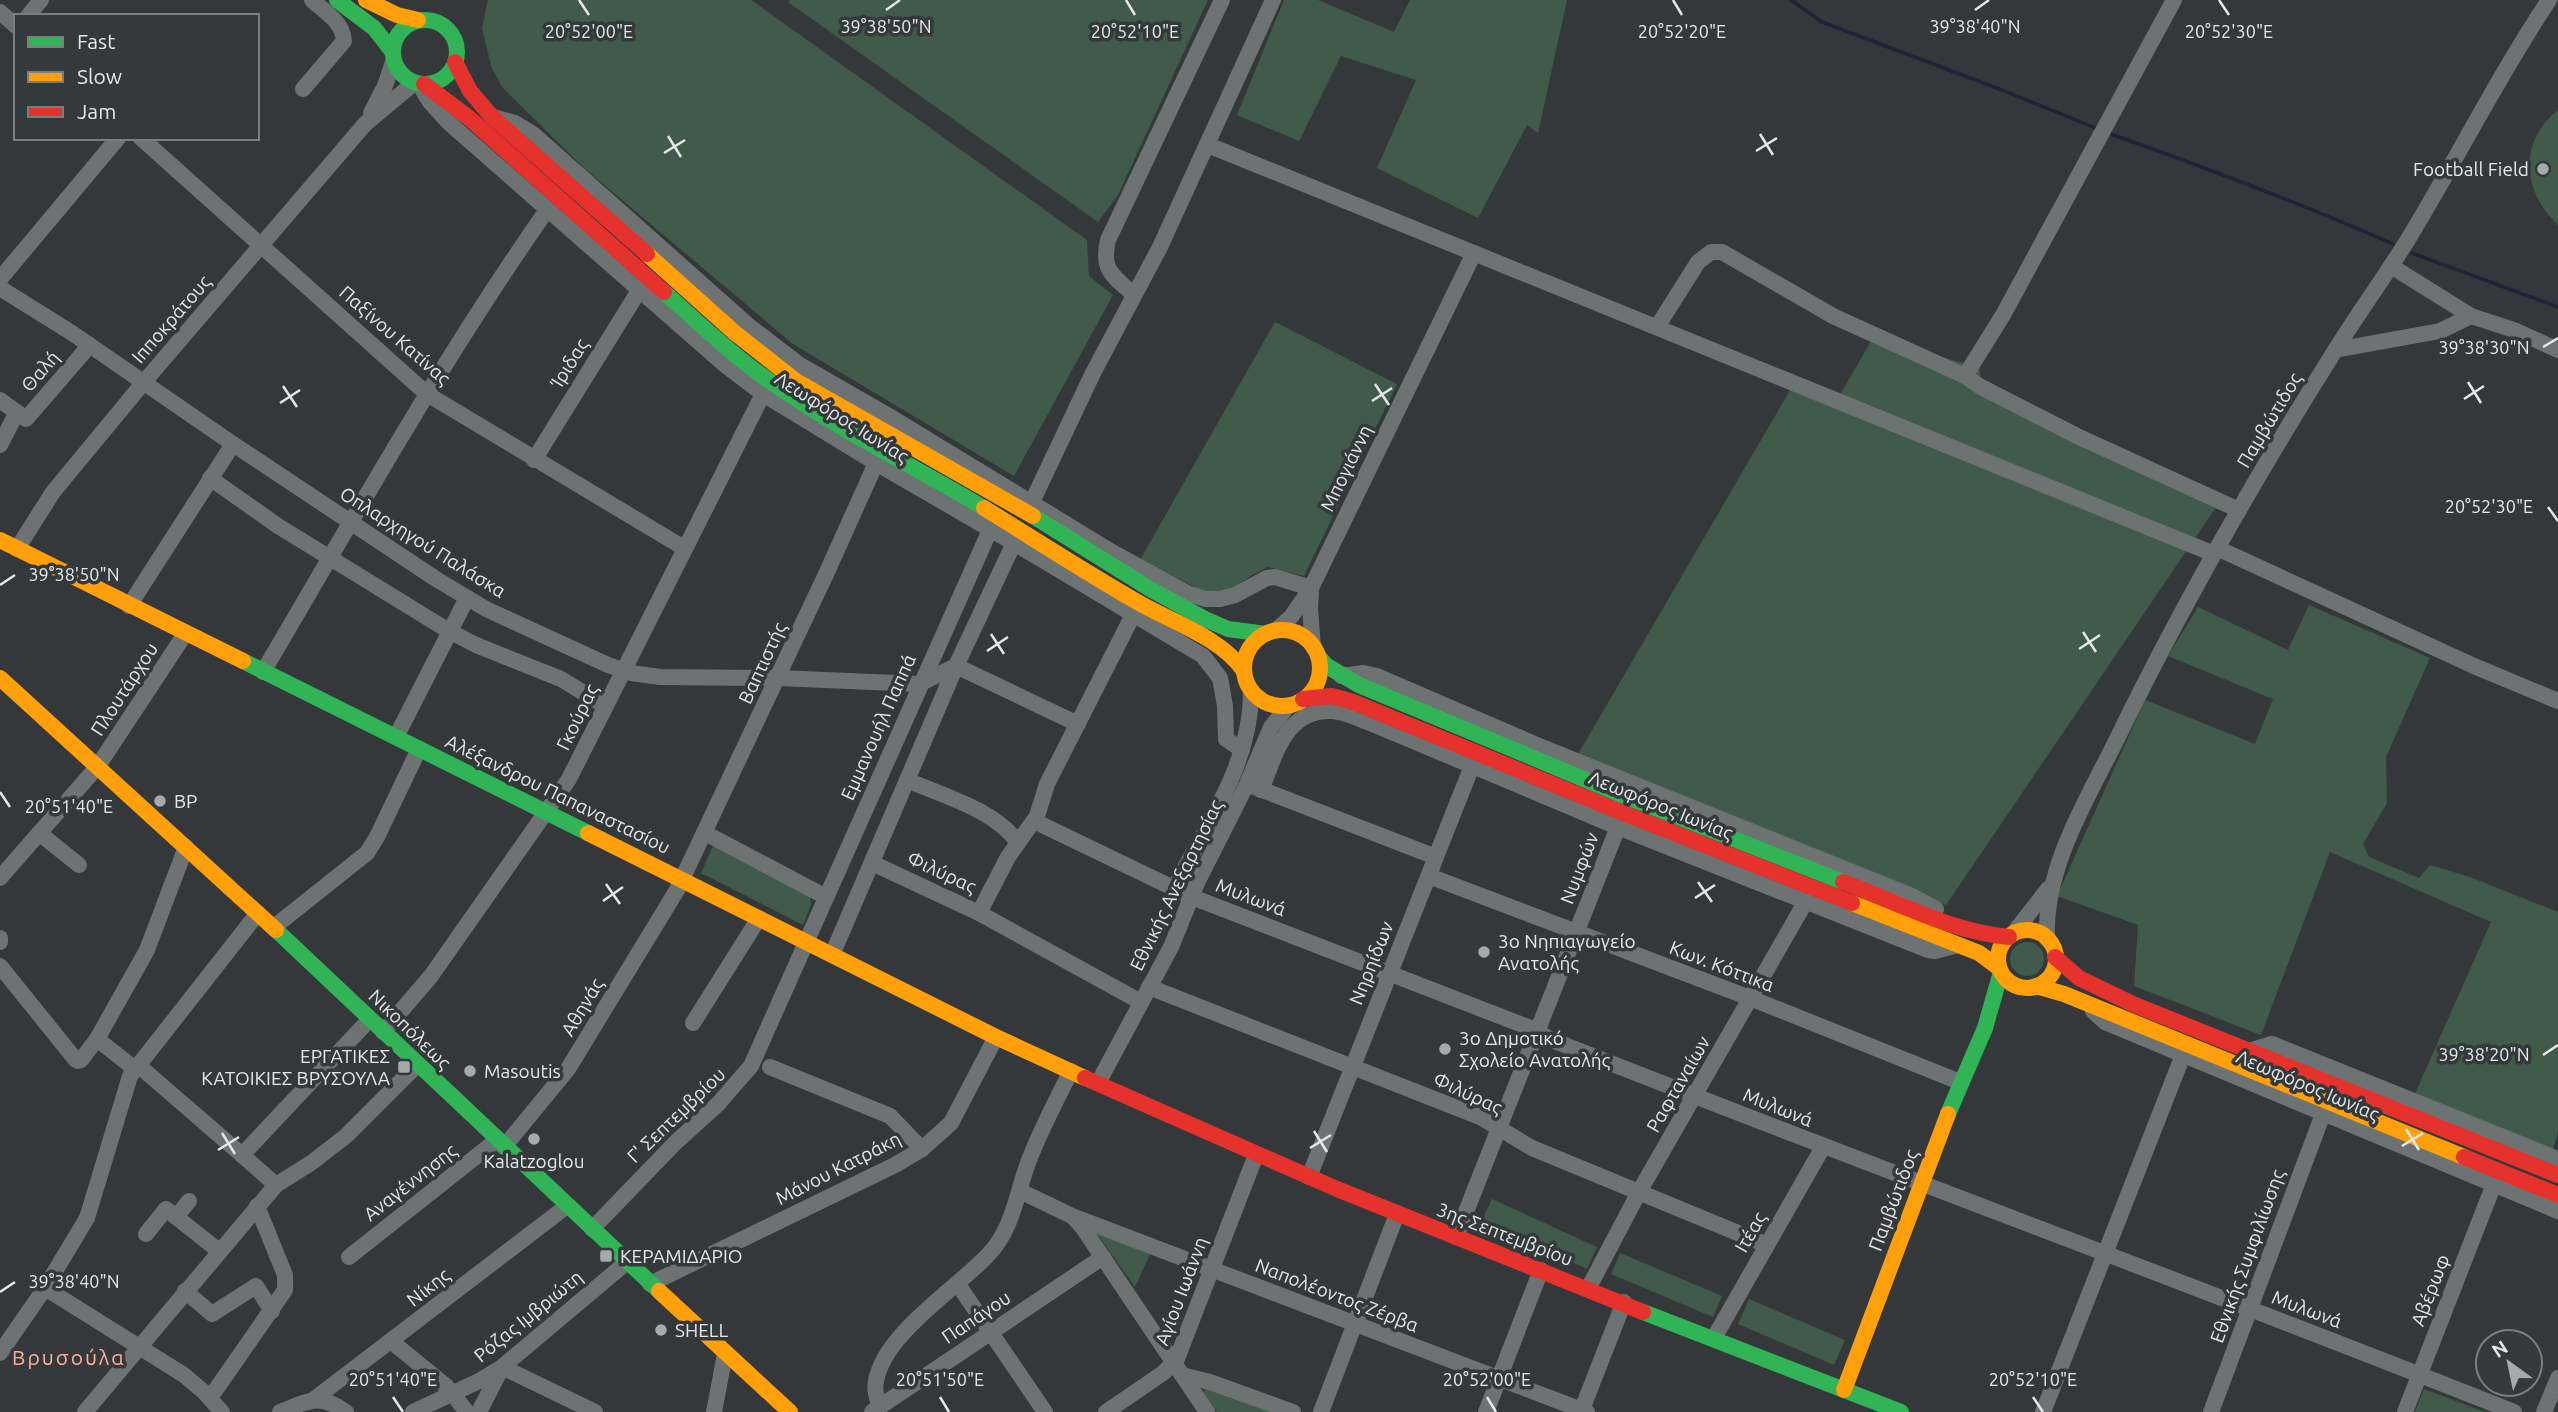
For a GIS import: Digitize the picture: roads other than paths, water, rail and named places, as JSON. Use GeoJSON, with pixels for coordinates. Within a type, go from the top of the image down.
{"type":"FeatureCollection","features":[{"type":"Feature","properties":{"kind":"street"},"geometry":{"type":"LineString","coordinates":[[30,14],[41,0]]}},
{"type":"Feature","properties":{"kind":"street"},"geometry":{"type":"LineString","coordinates":[[303,89],[344,41],[339,24],[312,0]]}},
{"type":"Feature","properties":{"kind":"street"},"geometry":{"type":"LineString","coordinates":[[337,0],[374,28],[405,78],[419,84],[469,118],[716,339],[769,381],[1017,536],[956,666],[832,955]]}},
{"type":"Feature","properties":{"kind":"street"},"geometry":{"type":"LineString","coordinates":[[366,0],[397,15],[437,22],[446,27],[457,46],[456,62],[443,78],[419,84]]}},
{"type":"Feature","properties":{"kind":"street"},"geometry":{"type":"LineString","coordinates":[[1133,294],[1107,268],[1105,257],[1108,240],[1222,0]]}},
{"type":"Feature","properties":{"kind":"street"},"geometry":{"type":"LineString","coordinates":[[1273,0],[1208,145],[1030,508],[1188,593],[1205,599],[1235,595],[1267,578],[1275,577],[1311,588]]}},
{"type":"Feature","properties":{"kind":"street"},"geometry":{"type":"LineString","coordinates":[[1965,376],[2003,314],[2174,0]]}},
{"type":"Feature","properties":{"kind":"street","name":"Παμβώτιδος"},"geometry":{"type":"LineString","coordinates":[[2047,939],[2048,909],[2055,878],[2073,828],[2135,700],[2239,510],[2335,350],[2391,266],[2516,51],[2549,0]]}},
{"type":"Feature","properties":{"kind":"street"},"geometry":{"type":"LineString","coordinates":[[0,12],[14,24]]}},
{"type":"Feature","properties":{"kind":"street"},"geometry":{"type":"LineString","coordinates":[[393,56],[400,31],[418,20]]}},
{"type":"Feature","properties":{"kind":"street","name":"Ιπποκράτους"},"geometry":{"type":"LineString","coordinates":[[18,549],[53,492],[365,124],[381,95],[393,56]]}},
{"type":"Feature","properties":{"kind":"street","name":"Λεωφόρος Ιωνίας"},"geometry":{"type":"LineString","coordinates":[[456,62],[470,91],[492,117],[735,333],[796,381],[1030,508],[1150,589],[1228,629],[1297,633],[1341,676],[1625,796],[1947,922],[1987,935],[2011,935]]}},
{"type":"Feature","properties":{"kind":"street","name":"Ιπποκράτους"},"geometry":{"type":"LineString","coordinates":[[365,124],[419,84]]}},
{"type":"Feature","properties":{"kind":"street","name":"Λεωφόρος Ιωνίας"},"geometry":{"type":"LineString","coordinates":[[419,84],[430,102],[448,122],[725,365],[763,394],[990,530],[1017,536],[1224,649],[1244,671],[1251,691],[1268,703],[1332,696],[1353,702],[1648,823],[1987,957],[2000,970]]}},
{"type":"Feature","properties":{"kind":"street"},"geometry":{"type":"LineString","coordinates":[[0,279],[116,140]]}},
{"type":"Feature","properties":{"kind":"street","name":"Παξίνου Κατίνας"},"geometry":{"type":"LineString","coordinates":[[143,140],[427,394],[684,548]]}},
{"type":"Feature","properties":{"kind":"street"},"geometry":{"type":"LineString","coordinates":[[1208,145],[2215,551],[2558,701]]}},
{"type":"Feature","properties":{"kind":"street"},"geometry":{"type":"LineString","coordinates":[[263,672],[427,394],[508,265],[547,210]]}},
{"type":"Feature","properties":{"kind":"street"},"geometry":{"type":"LineString","coordinates":[[1657,327],[1698,262],[1711,252],[1722,252],[1833,316],[1965,376],[1981,387],[2077,436],[2239,510]]}},
{"type":"Feature","properties":{"kind":"street","name":"Μπογιάννη"},"geometry":{"type":"LineString","coordinates":[[1270,632],[1290,617],[1311,588],[1474,253]]}},
{"type":"Feature","properties":{"kind":"street"},"geometry":{"type":"LineString","coordinates":[[2391,266],[2471,316],[2514,330],[2558,351]]}},
{"type":"Feature","properties":{"kind":"street","name":"Οπλαρχηγού Παλάσκα"},"geometry":{"type":"LineString","coordinates":[[0,288],[90,345],[233,444],[467,598],[623,671],[660,677],[778,678],[919,684]]}},
{"type":"Feature","properties":{"kind":"street","name":"Ίριδας"},"geometry":{"type":"LineString","coordinates":[[534,460],[640,289]]}},
{"type":"Feature","properties":{"kind":"street"},"geometry":{"type":"LineString","coordinates":[[2335,350],[2440,331],[2471,316]]}},
{"type":"Feature","properties":{"kind":"street","name":"Θαλή"},"geometry":{"type":"LineString","coordinates":[[0,445],[17,412],[26,419],[90,345]]}},
{"type":"Feature","properties":{"kind":"street","name":"Γκούρας"},"geometry":{"type":"LineString","coordinates":[[383,1032],[431,976],[569,779],[763,394]]}},
{"type":"Feature","properties":{"kind":"street"},"geometry":{"type":"LineString","coordinates":[[0,400],[17,412]]}},
{"type":"Feature","properties":{"kind":"street"},"geometry":{"type":"LineString","coordinates":[[129,606],[233,444]]}},
{"type":"Feature","properties":{"kind":"street","name":"Βαπτιστής"},"geometry":{"type":"LineString","coordinates":[[683,879],[876,463]]}},
{"type":"Feature","properties":{"kind":"street"},"geometry":{"type":"LineString","coordinates":[[210,478],[278,526],[450,631],[476,645],[561,679],[605,706]]}},
{"type":"Feature","properties":{"kind":"street","name":"Εμμανουήλ Παππά"},"geometry":{"type":"LineString","coordinates":[[807,942],[919,684],[990,530]]}},
{"type":"Feature","properties":{"kind":"street","name":"Λεωφόρος Ιωνίας"},"geometry":{"type":"LineString","coordinates":[[1017,536],[1133,615],[1189,647],[1214,668],[1220,678],[1226,706],[1226,739],[1242,750]]}},
{"type":"Feature","properties":{"kind":"street","name":"Αλέξανδρου Παπαναστασίου"},"geometry":{"type":"LineString","coordinates":[[0,540],[996,1037],[1098,1083]]}},
{"type":"Feature","properties":{"kind":"street","name":"Μπογιάννη"},"geometry":{"type":"LineString","coordinates":[[1311,588],[1310,608],[1315,652]]}},
{"type":"Feature","properties":{"kind":"street"},"geometry":{"type":"LineString","coordinates":[[396,737],[467,598]]}},
{"type":"Feature","properties":{"kind":"street"},"geometry":{"type":"LineString","coordinates":[[978,913],[1004,863],[1034,821],[1047,784],[1133,615]]}},
{"type":"Feature","properties":{"kind":"street"},"geometry":{"type":"LineString","coordinates":[[1244,671],[1249,649],[1270,632]]}},
{"type":"Feature","properties":{"kind":"street","name":"Πλουτάρχου"},"geometry":{"type":"LineString","coordinates":[[0,878],[98,766],[185,634]]}},
{"type":"Feature","properties":{"kind":"street"},"geometry":{"type":"LineString","coordinates":[[1296,702],[1312,691],[1318,680],[1320,668],[1315,652]]}},
{"type":"Feature","properties":{"kind":"street"},"geometry":{"type":"LineString","coordinates":[[919,684],[956,666]]}},
{"type":"Feature","properties":{"kind":"street"},"geometry":{"type":"LineString","coordinates":[[956,666],[1077,724]]}},
{"type":"Feature","properties":{"kind":"street","name":"Νικοπόλεως"},"geometry":{"type":"LineString","coordinates":[[0,678],[258,912],[500,1144],[790,1412]]}},
{"type":"Feature","properties":{"kind":"street","name":"Εθνικής Ανεξαρτησίας"},"geometry":{"type":"LineString","coordinates":[[1174,888],[1242,750],[1251,713],[1251,691]]}},
{"type":"Feature","properties":{"kind":"street","name":"Εθνικής Ανεξαρτησίας"},"geometry":{"type":"LineString","coordinates":[[1098,1083],[1171,947],[1192,897],[1254,787],[1271,727],[1296,702]]}},
{"type":"Feature","properties":{"kind":"street"},"geometry":{"type":"LineString","coordinates":[[1436,857],[1254,787],[1286,731],[1302,717],[1334,711],[1368,722],[1618,827],[1928,950],[1935,951],[1958,945]]}},
{"type":"Feature","properties":{"kind":"street"},"geometry":{"type":"LineString","coordinates":[[274,927],[367,853],[419,749]]}},
{"type":"Feature","properties":{"kind":"street","name":"Νηρηίδων"},"geometry":{"type":"LineString","coordinates":[[1309,1177],[1472,766]]}},
{"type":"Feature","properties":{"kind":"street"},"geometry":{"type":"LineString","coordinates":[[907,780],[993,818],[1008,830],[1018,844]]}},
{"type":"Feature","properties":{"kind":"street","name":"Μυλωνά"},"geometry":{"type":"LineString","coordinates":[[1034,821],[1192,897],[1390,973],[1823,1147],[2514,1412]]}},
{"type":"Feature","properties":{"kind":"street","name":"Νυμφών"},"geometry":{"type":"LineString","coordinates":[[1456,1237],[1618,827]]}},
{"type":"Feature","properties":{"kind":"street"},"geometry":{"type":"LineString","coordinates":[[39,833],[79,865]]}},
{"type":"Feature","properties":{"kind":"street"},"geometry":{"type":"LineString","coordinates":[[705,833],[826,897]]}},
{"type":"Feature","properties":{"kind":"street"},"geometry":{"type":"LineString","coordinates":[[0,966],[75,1059],[81,1060],[97,1039],[147,950],[186,847]]}},
{"type":"Feature","properties":{"kind":"street","name":"Φιλύρας"},"geometry":{"type":"LineString","coordinates":[[872,863],[978,913],[1141,1002]]}},
{"type":"Feature","properties":{"kind":"street","name":"Κων. Κόττικα"},"geometry":{"type":"LineString","coordinates":[[1429,876],[1960,1082]]}},
{"type":"Feature","properties":{"kind":"street","name":"Παμβώτιδος"},"geometry":{"type":"LineString","coordinates":[[2011,935],[2031,913],[2055,878]]}},
{"type":"Feature","properties":{"kind":"street","name":"Αθηνάς"},"geometry":{"type":"LineString","coordinates":[[500,1144],[568,1069],[683,879]]}},
{"type":"Feature","properties":{"kind":"street","name":"Ραφταναίων"},"geometry":{"type":"LineString","coordinates":[[1587,1289],[1639,1192],[1696,1097],[1806,901]]}},
{"type":"Feature","properties":{"kind":"street"},"geometry":{"type":"LineString","coordinates":[[0,1353],[46,1288],[87,1218],[125,1088],[136,1067],[258,912]]}},
{"type":"Feature","properties":{"kind":"street"},"geometry":{"type":"LineString","coordinates":[[692,1023],[759,918]]}},
{"type":"Feature","properties":{"kind":"street"},"geometry":{"type":"LineString","coordinates":[[2031,931],[2047,939],[2055,957],[2051,975],[2030,987],[2010,983],[2000,970],[1999,951],[2011,935],[2031,931]]}},
{"type":"Feature","properties":{"kind":"street","name":"Γ' Σεπτεμβρίου"},"geometry":{"type":"LineString","coordinates":[[592,1229],[743,1078],[751,1066],[807,942]]}},
{"type":"Feature","properties":{"kind":"street","name":"Λεωφόρος Ιωνίας"},"geometry":{"type":"LineString","coordinates":[[2055,957],[2091,985],[2558,1175]]}},
{"type":"Feature","properties":{"kind":"street","name":"Παμβώτιδος"},"geometry":{"type":"LineString","coordinates":[[1844,1390],[1960,1082],[1986,1028],[2000,970]]}},
{"type":"Feature","properties":{"kind":"street","name":"Φιλύρας"},"geometry":{"type":"LineString","coordinates":[[1149,987],[1480,1118],[1532,1148],[1767,1244]]}},
{"type":"Feature","properties":{"kind":"street","name":"Παμβώτιδος"},"geometry":{"type":"LineString","coordinates":[[1986,1028],[2000,1010],[2030,987]]}},
{"type":"Feature","properties":{"kind":"street","name":"Λεωφόρος Ιωνίας"},"geometry":{"type":"LineString","coordinates":[[2030,987],[2050,989],[2558,1195]]}},
{"type":"Feature","properties":{"kind":"street","name":"Λεωφόρος Ιωνίας"},"geometry":{"type":"LineString","coordinates":[[2087,1004],[2105,1022],[2558,1211]]}},
{"type":"Feature","properties":{"kind":"street"},"geometry":{"type":"LineString","coordinates":[[242,1155],[370,1019]]}},
{"type":"Feature","properties":{"kind":"street","name":"Μάνου Κατράκη"},"geometry":{"type":"LineString","coordinates":[[650,1284],[895,1166],[922,1149],[951,1123],[996,1037]]}},
{"type":"Feature","properties":{"kind":"street"},"geometry":{"type":"LineString","coordinates":[[97,1039],[136,1067],[276,1185]]}},
{"type":"Feature","properties":{"kind":"street","name":"Λεωφόρος Ιωνίας"},"geometry":{"type":"LineString","coordinates":[[2249,1051],[2272,1044],[2558,1159]]}},
{"type":"Feature","properties":{"kind":"street"},"geometry":{"type":"LineString","coordinates":[[2043,1412],[2183,1055]]}},
{"type":"Feature","properties":{"kind":"street"},"geometry":{"type":"LineString","coordinates":[[85,1412],[276,1185],[317,1159],[346,1136],[417,1065]]}},
{"type":"Feature","properties":{"kind":"street"},"geometry":{"type":"LineString","coordinates":[[770,1067],[890,1116],[922,1149]]}},
{"type":"Feature","properties":{"kind":"street"},"geometry":{"type":"LineString","coordinates":[[876,1410],[876,1381],[888,1352],[927,1310],[996,1245],[1007,1226],[1033,1149],[1071,1071]]}},
{"type":"Feature","properties":{"kind":"street","name":"3ης Σεπτεμβρίου"},"geometry":{"type":"LineString","coordinates":[[1098,1083],[1256,1155],[1397,1214],[1901,1412]]}},
{"type":"Feature","properties":{"kind":"street","name":"Εθνικής Συμφιλίωσης"},"geometry":{"type":"LineString","coordinates":[[2211,1412],[2323,1114]]}},
{"type":"Feature","properties":{"kind":"street","name":"Αναγέννησης"},"geometry":{"type":"LineString","coordinates":[[349,1257],[500,1144]]}},
{"type":"Feature","properties":{"kind":"street","name":"Ιτέας"},"geometry":{"type":"LineString","coordinates":[[1714,1338],[1823,1147]]}},
{"type":"Feature","properties":{"kind":"street","name":"Αγίου Ιωάννη"},"geometry":{"type":"LineString","coordinates":[[1106,1412],[1178,1369],[1212,1269],[1256,1155]]}},
{"type":"Feature","properties":{"kind":"street","name":"Αβέρωφ"},"geometry":{"type":"LineString","coordinates":[[2406,1412],[2494,1184]]}},
{"type":"Feature","properties":{"kind":"street","name":"Ναπολέοντος Ζέρβα"},"geometry":{"type":"LineString","coordinates":[[1020,1191],[1072,1216],[1583,1411]]}},
{"type":"Feature","properties":{"kind":"street"},"geometry":{"type":"LineString","coordinates":[[176,1217],[189,1201]]}},
{"type":"Feature","properties":{"kind":"street"},"geometry":{"type":"LineString","coordinates":[[211,1398],[285,1290],[286,1281],[257,1206]]}},
{"type":"Feature","properties":{"kind":"street","name":"Νίκης"},"geometry":{"type":"LineString","coordinates":[[280,1412],[313,1400],[566,1206]]}},
{"type":"Feature","properties":{"kind":"street"},"geometry":{"type":"LineString","coordinates":[[146,1234],[166,1209],[219,1251]]}},
{"type":"Feature","properties":{"kind":"street"},"geometry":{"type":"LineString","coordinates":[[1321,1412],[1397,1214]]}},
{"type":"Feature","properties":{"kind":"street"},"geometry":{"type":"LineString","coordinates":[[1072,1216],[1103,1256],[1207,1412]]}},
{"type":"Feature","properties":{"kind":"street","name":"Παπάγου"},"geometry":{"type":"LineString","coordinates":[[876,1410],[1103,1256]]}},
{"type":"Feature","properties":{"kind":"street","name":"Ρόζας Ιμβριώτη"},"geometry":{"type":"LineString","coordinates":[[414,1412],[502,1367],[626,1262]]}},
{"type":"Feature","properties":{"kind":"street"},"geometry":{"type":"LineString","coordinates":[[1486,1412],[1541,1270]]}},
{"type":"Feature","properties":{"kind":"street"},"geometry":{"type":"LineString","coordinates":[[957,1283],[1045,1412]]}},
{"type":"Feature","properties":{"kind":"street"},"geometry":{"type":"LineString","coordinates":[[185,1291],[212,1314],[256,1286],[272,1311]]}},
{"type":"Feature","properties":{"kind":"street"},"geometry":{"type":"LineString","coordinates":[[46,1288],[184,1375],[211,1398],[222,1412]]}},
{"type":"Feature","properties":{"kind":"street"},"geometry":{"type":"LineString","coordinates":[[1583,1411],[1624,1302]]}},
{"type":"Feature","properties":{"kind":"street"},"geometry":{"type":"LineString","coordinates":[[391,1342],[453,1393],[467,1412]]}},
{"type":"Feature","properties":{"kind":"street"},"geometry":{"type":"LineString","coordinates":[[714,1412],[725,1354]]}},
{"type":"Feature","properties":{"kind":"street"},"geometry":{"type":"LineString","coordinates":[[480,1412],[502,1367],[596,1412]]}},
{"type":"Feature","properties":{"kind":"street"},"geometry":{"type":"LineString","coordinates":[[1178,1369],[1293,1412]]}},
{"type":"Feature","properties":{"kind":"street"},"geometry":{"type":"LineString","coordinates":[[2544,1412],[2558,1378]]}},
{"type":"Feature","properties":{"kind":"street"},"geometry":{"type":"LineString","coordinates":[[313,1400],[327,1401],[346,1412]]}},
{"type":"Feature","properties":{"kind":"waterway"},"geometry":{"type":"LineString","coordinates":[[1791,0],[1822,22],[2098,129]]}},
{"type":"Feature","properties":{"kind":"waterway"},"geometry":{"type":"LineString","coordinates":[[2108,133],[2252,186],[2393,244]]}},
{"type":"Feature","properties":{"kind":"waterway"},"geometry":{"type":"LineString","coordinates":[[2412,253],[2558,307]]}},
{"type":"Feature","properties":{"kind":"place","name":"Football Field"},"geometry":{"type":"Point","coordinates":[2543,169]}},
{"type":"Feature","properties":{"kind":"place","name":"BP"},"geometry":{"type":"Point","coordinates":[160,801]}},
{"type":"Feature","properties":{"kind":"place","name":"3ο Νηπιαγωγείο Ανατολής"},"geometry":{"type":"Point","coordinates":[1484,952]}},
{"type":"Feature","properties":{"kind":"place","name":"3ο Δημοτικό Σχολείο Ανατολής"},"geometry":{"type":"Point","coordinates":[1445,1049]}},
{"type":"Feature","properties":{"kind":"place","name":"ΕΡΓΑΤΙΚΕΣ ΚΑΤΟΙΚΙΕΣ ΒΡΥΣΟΥΛΑ"},"geometry":{"type":"Point","coordinates":[404,1067]}},
{"type":"Feature","properties":{"kind":"place","name":"Masoutis"},"geometry":{"type":"Point","coordinates":[470,1071]}},
{"type":"Feature","properties":{"kind":"place","name":"Kalatzoglou"},"geometry":{"type":"Point","coordinates":[534,1139]}},
{"type":"Feature","properties":{"kind":"place","name":"ΚΕΡΑΜΙΔΑΡΙΟ"},"geometry":{"type":"Point","coordinates":[606,1256]}},
{"type":"Feature","properties":{"kind":"place","name":"SHELL"},"geometry":{"type":"Point","coordinates":[661,1330]}},
{"type":"Feature","properties":{"kind":"district","name":"Βρυσούλα"},"geometry":{"type":"Point","coordinates":[69,1357]}}]}
